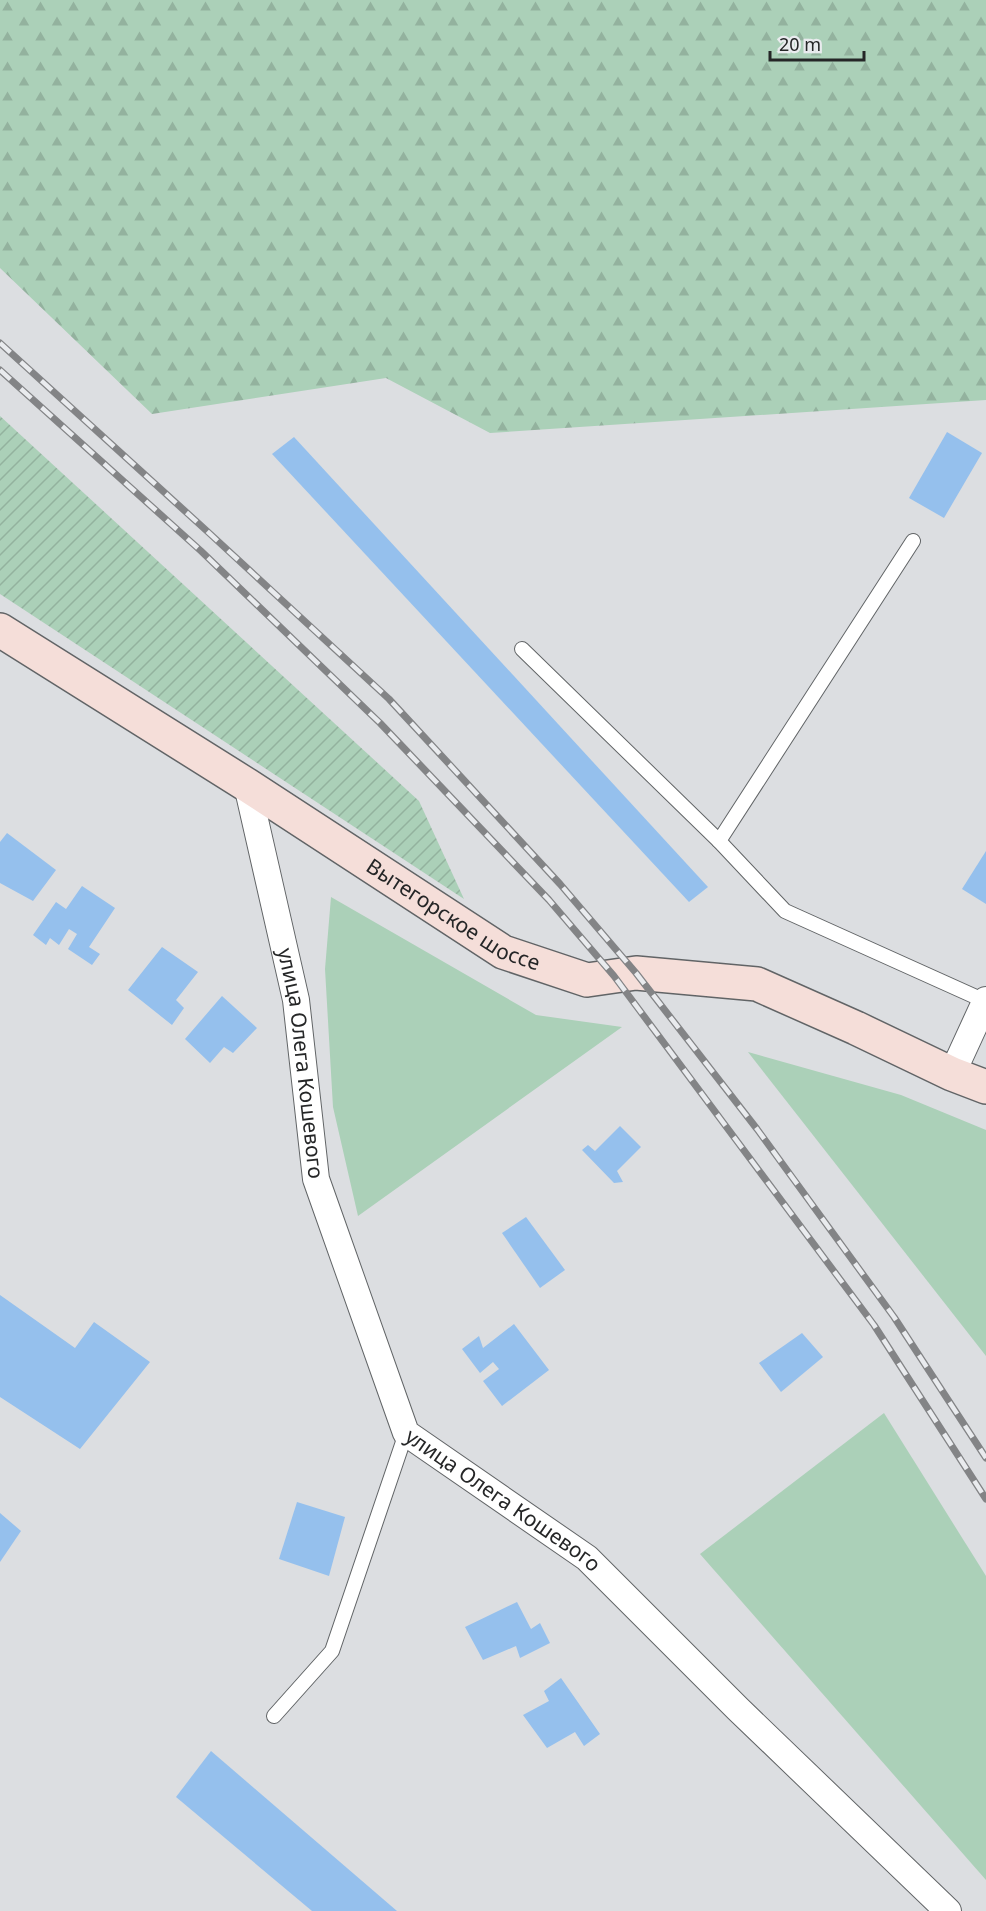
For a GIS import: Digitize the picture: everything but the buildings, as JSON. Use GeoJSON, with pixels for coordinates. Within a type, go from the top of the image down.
{"type":"FeatureCollection","features":[{"type":"Feature","properties":{"kind":"main road","name":"Вытегорское шоссе"},"geometry":{"type":"LineString","coordinates":[[0,630],[247,785],[503,952],[586,980],[636,972],[757,984],[952,1074],[986,1087]]}},
{"type":"Feature","properties":{"kind":"street","name":"улица Олега Кошевого"},"geometry":{"type":"LineString","coordinates":[[247,785],[297,1000],[316,1179],[406,1433],[587,1558],[738,1709],[948,1911]]}},
{"type":"Feature","properties":{"kind":"street"},"geometry":{"type":"LineString","coordinates":[[952,1074],[986,1000]]}},
{"type":"Feature","properties":{"kind":"lane"},"geometry":{"type":"LineString","coordinates":[[720,841],[913,541]]}},
{"type":"Feature","properties":{"kind":"lane"},"geometry":{"type":"LineString","coordinates":[[522,649],[720,841],[785,911],[986,1000]]}},
{"type":"Feature","properties":{"kind":"lane"},"geometry":{"type":"LineString","coordinates":[[274,1716],[332,1651],[406,1433]]}},
{"type":"Feature","properties":{"kind":"green space"},"geometry":{"type":"Polygon","coordinates":[[[0,0],[986,0],[986,400],[490,433],[386,378],[152,414],[0,268],[0,0]]]}},
{"type":"Feature","properties":{"kind":"green space"},"geometry":{"type":"Polygon","coordinates":[[[0,416],[419,801],[464,899],[0,594],[0,416]]]}},
{"type":"Feature","properties":{"kind":"green space"},"geometry":{"type":"Polygon","coordinates":[[[331,897],[536,1015],[622,1027],[358,1216],[333,1107],[325,969],[331,897]]]}},
{"type":"Feature","properties":{"kind":"green space"},"geometry":{"type":"Polygon","coordinates":[[[748,1052],[901,1095],[986,1130],[986,1356],[748,1052]]]}},
{"type":"Feature","properties":{"kind":"green space"},"geometry":{"type":"Polygon","coordinates":[[[884,1413],[986,1576],[986,1880],[700,1554],[884,1413]]]}},
{"type":"Feature","properties":{"kind":"railway"},"geometry":{"type":"LineString","coordinates":[[0,343],[389,699],[560,884],[636,973],[757,1129],[894,1317],[986,1458]]}},
{"type":"Feature","properties":{"kind":"railway"},"geometry":{"type":"LineString","coordinates":[[0,370],[201,551],[380,723],[549,900],[614,976],[874,1325],[986,1499]]}}]}
